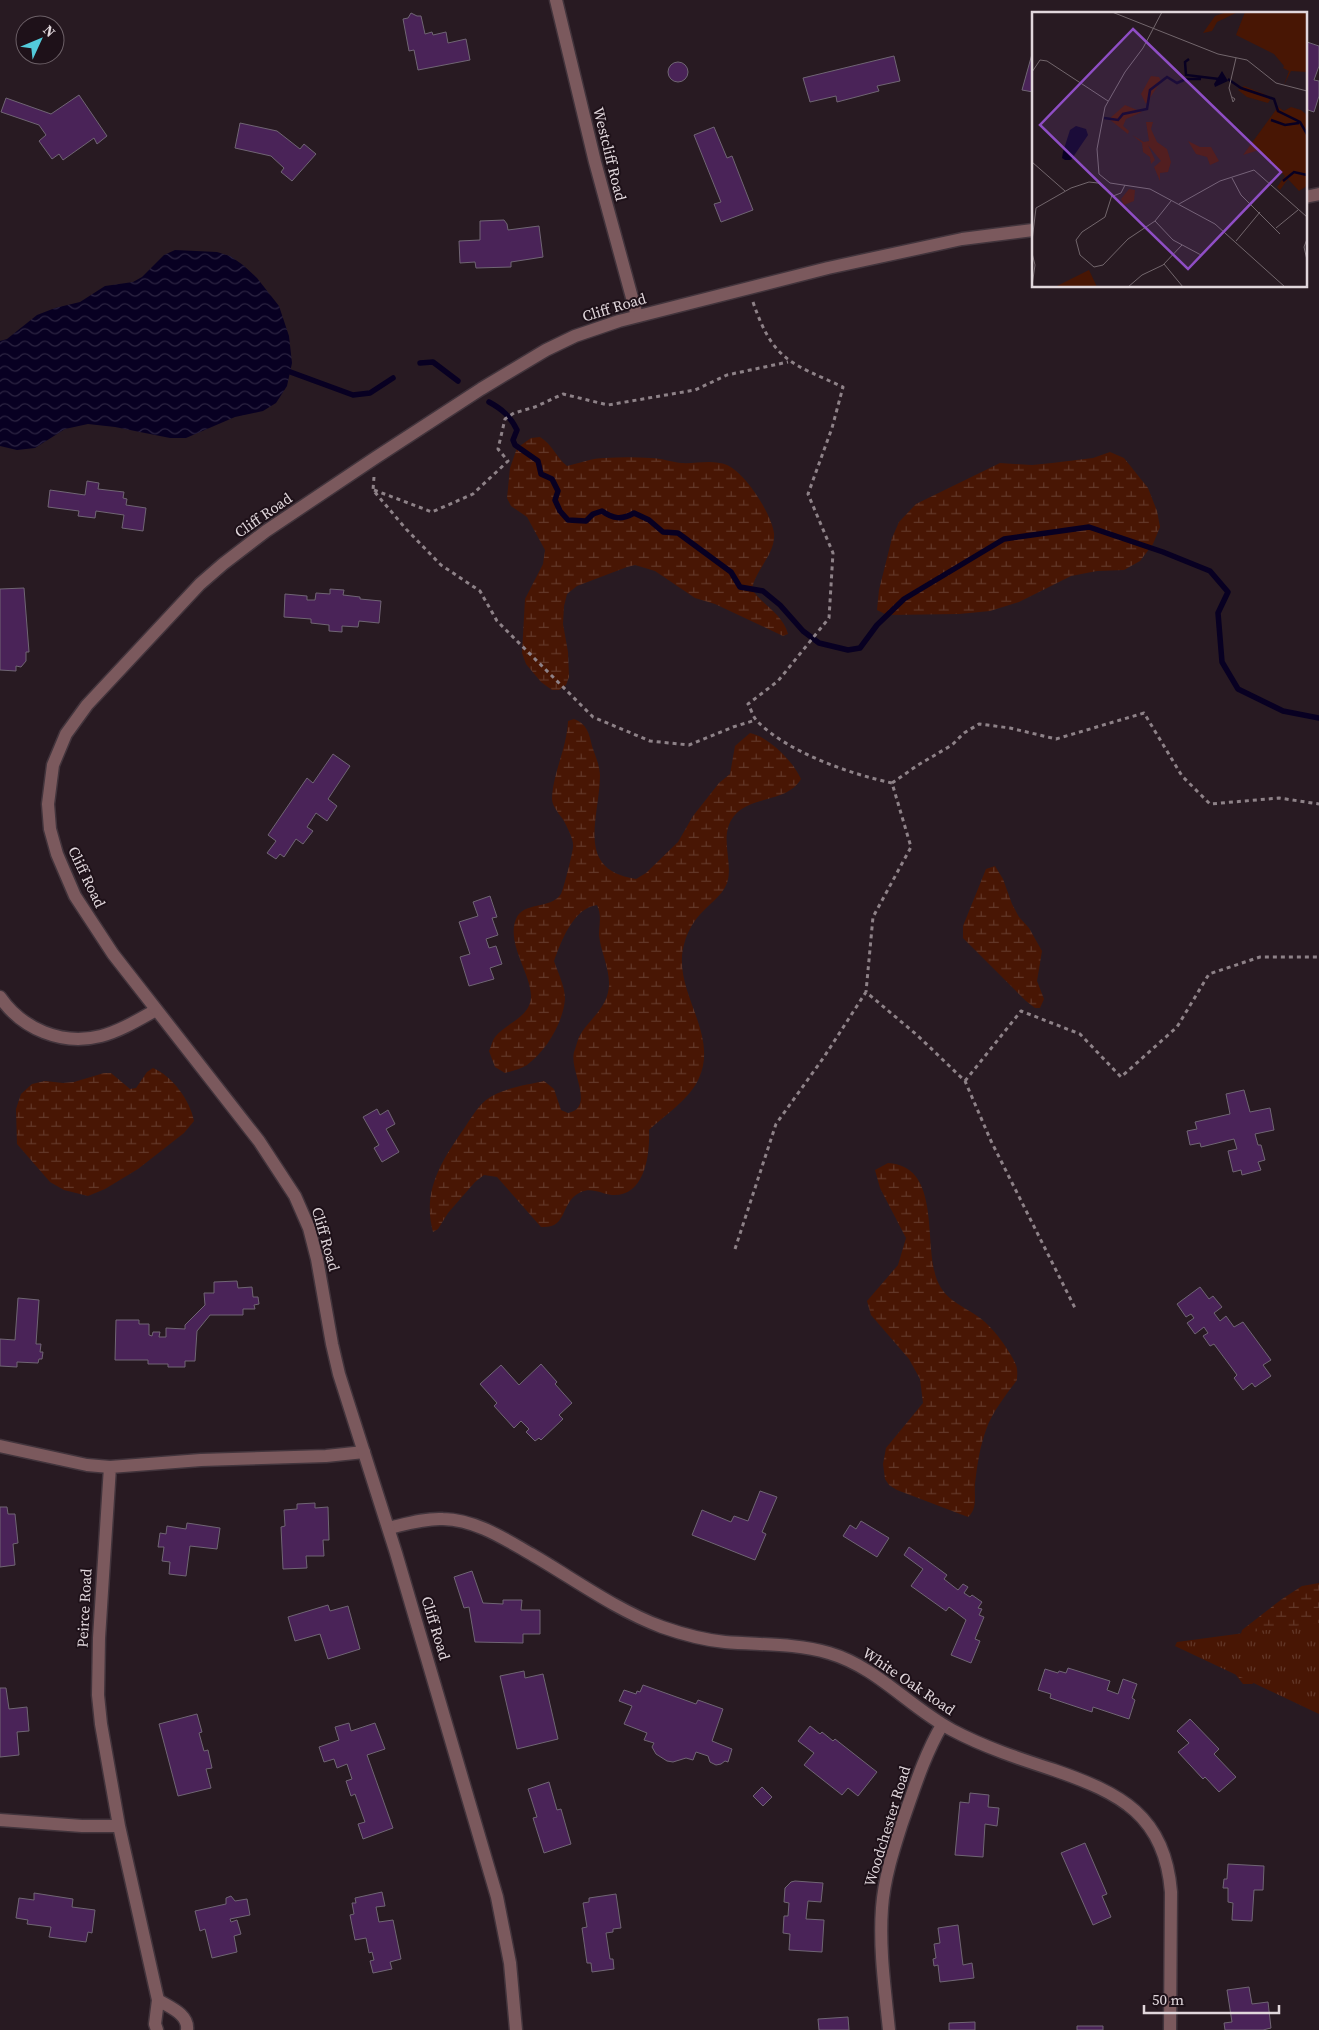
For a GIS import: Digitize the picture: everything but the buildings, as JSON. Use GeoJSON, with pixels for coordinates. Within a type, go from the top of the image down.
{"type":"FeatureCollection","features":[{"type":"Feature","properties":{"kind":"street","name":"Westcliff Road"},"geometry":{"type":"LineString","coordinates":[[556,0],[598,171],[637,316]]}},
{"type":"Feature","properties":{"kind":"street"},"geometry":{"type":"LineString","coordinates":[[1306,197],[1319,194]]}},
{"type":"Feature","properties":{"kind":"street","name":"Cliff Road"},"geometry":{"type":"LineString","coordinates":[[516,2030],[510,1963],[497,1898],[389,1528],[335,1359],[317,1259],[305,1217],[287,1184],[258,1141],[156,1010],[93,925],[75,896],[62,868],[50,829],[48,804],[52,771],[57,754],[72,725],[91,700],[212,573],[266,531],[481,389],[546,350],[589,331],[637,316],[828,268],[943,243],[1032,230]]}},
{"type":"Feature","properties":{"kind":"street"},"geometry":{"type":"LineString","coordinates":[[0,997],[26,1023],[53,1035],[71,1038],[90,1038],[108,1034],[156,1010]]}},
{"type":"Feature","properties":{"kind":"street"},"geometry":{"type":"LineString","coordinates":[[0,1446],[87,1465],[110,1467],[182,1461],[331,1456],[364,1452]]}},
{"type":"Feature","properties":{"kind":"street","name":"Peirce Road"},"geometry":{"type":"LineString","coordinates":[[110,1467],[98,1638],[98,1682],[101,1724],[120,1826],[158,2000],[155,2024],[157,2030]]}},
{"type":"Feature","properties":{"kind":"street","name":"White Oak Road"},"geometry":{"type":"LineString","coordinates":[[389,1528],[442,1519],[457,1520],[498,1535],[616,1606],[662,1627],[692,1636],[719,1641],[808,1648],[848,1660],[880,1678],[942,1725],[976,1742],[1106,1790],[1132,1808],[1150,1828],[1163,1852],[1170,1882],[1170,2030]]}},
{"type":"Feature","properties":{"kind":"street","name":"Woodchester Road"},"geometry":{"type":"LineString","coordinates":[[889,2030],[881,1948],[884,1889],[891,1858],[918,1775],[942,1725]]}},
{"type":"Feature","properties":{"kind":"street"},"geometry":{"type":"LineString","coordinates":[[0,1820],[82,1826],[120,1826]]}},
{"type":"Feature","properties":{"kind":"street"},"geometry":{"type":"LineString","coordinates":[[158,2000],[184,2017],[188,2025],[187,2030]]}},
{"type":"Feature","properties":{"kind":"path"},"geometry":{"type":"LineString","coordinates":[[748,288],[761,327],[771,344],[789,362],[843,387],[832,428],[808,494],[833,553],[829,618],[778,681],[748,704],[756,720],[792,748],[864,777],[892,783],[952,745],[964,733],[979,724],[1010,728],[1056,739],[1144,713],[1182,776],[1210,804],[1279,798],[1319,804]]}},
{"type":"Feature","properties":{"kind":"path"},"geometry":{"type":"LineString","coordinates":[[373,490],[432,512],[473,494],[508,461],[498,449],[505,419],[514,413],[535,407],[563,394],[608,405],[695,390],[727,375],[789,362]]}},
{"type":"Feature","properties":{"kind":"path"},"geometry":{"type":"LineString","coordinates":[[376,458],[373,490],[406,529],[441,565],[480,591],[497,621],[593,717],[650,741],[689,745],[732,727],[756,720]]}},
{"type":"Feature","properties":{"kind":"path"},"geometry":{"type":"LineString","coordinates":[[735,1249],[776,1124],[824,1057],[866,992],[873,917],[911,847],[892,783]]}},
{"type":"Feature","properties":{"kind":"path"},"geometry":{"type":"LineString","coordinates":[[964,1081],[1021,1011],[1080,1034],[1121,1077],[1177,1027],[1209,974],[1260,957],[1319,957]]}},
{"type":"Feature","properties":{"kind":"path"},"geometry":{"type":"LineString","coordinates":[[866,992],[917,1035],[964,1081],[991,1141],[1075,1308]]}},
{"type":"Feature","properties":{"kind":"green space"},"geometry":{"type":"Polygon","coordinates":[[[540,437],[548,443],[567,466],[595,459],[634,457],[655,458],[681,463],[716,462],[727,465],[734,470],[749,485],[763,505],[774,533],[772,548],[757,575],[752,589],[782,621],[788,634],[783,636],[715,604],[695,598],[655,571],[635,565],[577,586],[567,594],[563,624],[568,652],[569,677],[566,685],[559,690],[552,690],[541,682],[526,664],[522,653],[525,599],[543,564],[545,550],[527,517],[511,506],[507,498],[510,468],[517,448],[531,438],[540,437]]]}},
{"type":"Feature","properties":{"kind":"green space"},"geometry":{"type":"Polygon","coordinates":[[[1110,452],[1124,458],[1148,488],[1157,511],[1160,527],[1153,544],[1140,561],[1124,570],[1097,571],[1071,576],[1019,602],[990,611],[959,614],[887,615],[877,610],[879,590],[892,538],[899,522],[916,504],[1000,463],[1032,465],[1093,458],[1110,452]]]}},
{"type":"Feature","properties":{"kind":"green space"},"geometry":{"type":"Polygon","coordinates":[[[574,719],[587,730],[599,768],[599,793],[595,826],[595,841],[598,854],[604,865],[617,874],[636,879],[646,873],[678,842],[693,816],[719,783],[730,774],[735,746],[750,733],[765,739],[780,751],[801,779],[795,787],[787,792],[741,809],[729,824],[727,840],[729,875],[727,883],[718,897],[695,920],[688,932],[682,958],[683,976],[700,1027],[704,1061],[699,1078],[690,1093],[649,1130],[646,1162],[638,1182],[632,1189],[623,1194],[612,1195],[589,1190],[581,1192],[569,1202],[556,1224],[541,1227],[497,1177],[484,1175],[475,1182],[448,1213],[438,1229],[433,1232],[430,1203],[436,1178],[447,1154],[486,1100],[506,1090],[544,1081],[554,1089],[561,1110],[568,1113],[576,1109],[580,1104],[580,1087],[573,1060],[574,1052],[579,1037],[605,1002],[609,988],[608,973],[600,943],[600,916],[597,905],[581,912],[575,919],[564,936],[554,961],[563,984],[565,999],[564,1008],[557,1027],[547,1044],[527,1065],[505,1073],[495,1067],[489,1051],[493,1040],[499,1032],[524,1013],[530,1003],[529,984],[517,952],[515,940],[514,929],[516,919],[519,913],[530,907],[556,899],[561,894],[568,871],[573,842],[565,822],[554,806],[552,799],[568,721],[574,719]]]}},
{"type":"Feature","properties":{"kind":"green space"},"geometry":{"type":"Polygon","coordinates":[[[995,866],[1003,879],[1019,917],[1029,928],[1042,951],[1037,981],[1044,999],[1040,1008],[1035,1008],[1026,1001],[963,938],[963,926],[986,869],[995,866]]]}},
{"type":"Feature","properties":{"kind":"green space"},"geometry":{"type":"Polygon","coordinates":[[[153,1068],[167,1077],[179,1090],[189,1105],[194,1121],[184,1133],[138,1169],[105,1189],[88,1196],[64,1190],[50,1182],[17,1144],[16,1109],[21,1094],[32,1084],[45,1081],[74,1082],[104,1073],[111,1073],[130,1089],[136,1088],[147,1072],[153,1068]]]}},
{"type":"Feature","properties":{"kind":"green space"},"geometry":{"type":"Polygon","coordinates":[[[888,1163],[905,1167],[916,1177],[924,1192],[928,1209],[933,1264],[941,1288],[952,1299],[989,1326],[998,1336],[1017,1367],[1017,1380],[996,1410],[984,1436],[980,1449],[975,1484],[975,1502],[973,1510],[968,1517],[897,1490],[889,1485],[885,1479],[883,1464],[886,1448],[923,1403],[920,1379],[909,1359],[871,1315],[867,1301],[898,1265],[906,1238],[880,1188],[875,1170],[888,1163]]]}},
{"type":"Feature","properties":{"kind":"green space"},"geometry":{"type":"Polygon","coordinates":[[[1319,1583],[1319,1690],[1267,1675],[1252,1684],[1243,1684],[1236,1675],[1233,1664],[1242,1630],[1302,1586],[1319,1583]]]}},
{"type":"Feature","properties":{"kind":"green space"},"geometry":{"type":"Polygon","coordinates":[[[1319,1623],[1319,1714],[1175,1646],[1177,1642],[1319,1623]]]}},
{"type":"Feature","properties":{"kind":"water"},"geometry":{"type":"Polygon","coordinates":[[[175,250],[217,252],[230,256],[257,278],[279,306],[289,336],[292,363],[287,386],[276,403],[263,411],[235,417],[186,438],[170,438],[115,427],[88,424],[65,429],[35,448],[17,450],[0,446],[0,341],[7,339],[37,315],[80,302],[105,286],[133,282],[142,277],[164,255],[175,250]]]}},
{"type":"Feature","properties":{"kind":"waterway"},"geometry":{"type":"LineString","coordinates":[[420,363],[433,362],[458,381]]}},
{"type":"Feature","properties":{"kind":"waterway"},"geometry":{"type":"LineString","coordinates":[[285,370],[353,395],[370,393],[393,378]]}},
{"type":"Feature","properties":{"kind":"waterway"},"geometry":{"type":"LineString","coordinates":[[489,402],[498,407],[512,421],[517,430],[513,440],[515,445],[538,461],[541,474],[552,479],[558,491],[555,500],[560,511],[568,520],[586,521],[593,514],[602,511],[618,518],[634,513],[649,520],[663,532],[678,533],[731,572],[740,587],[763,591],[780,605],[803,631],[819,643],[848,650],[860,648],[877,625],[904,599],[1004,539],[1089,527],[1163,552],[1210,571],[1228,592],[1218,613],[1222,662],[1238,689],[1283,711],[1319,718]]}}]}
